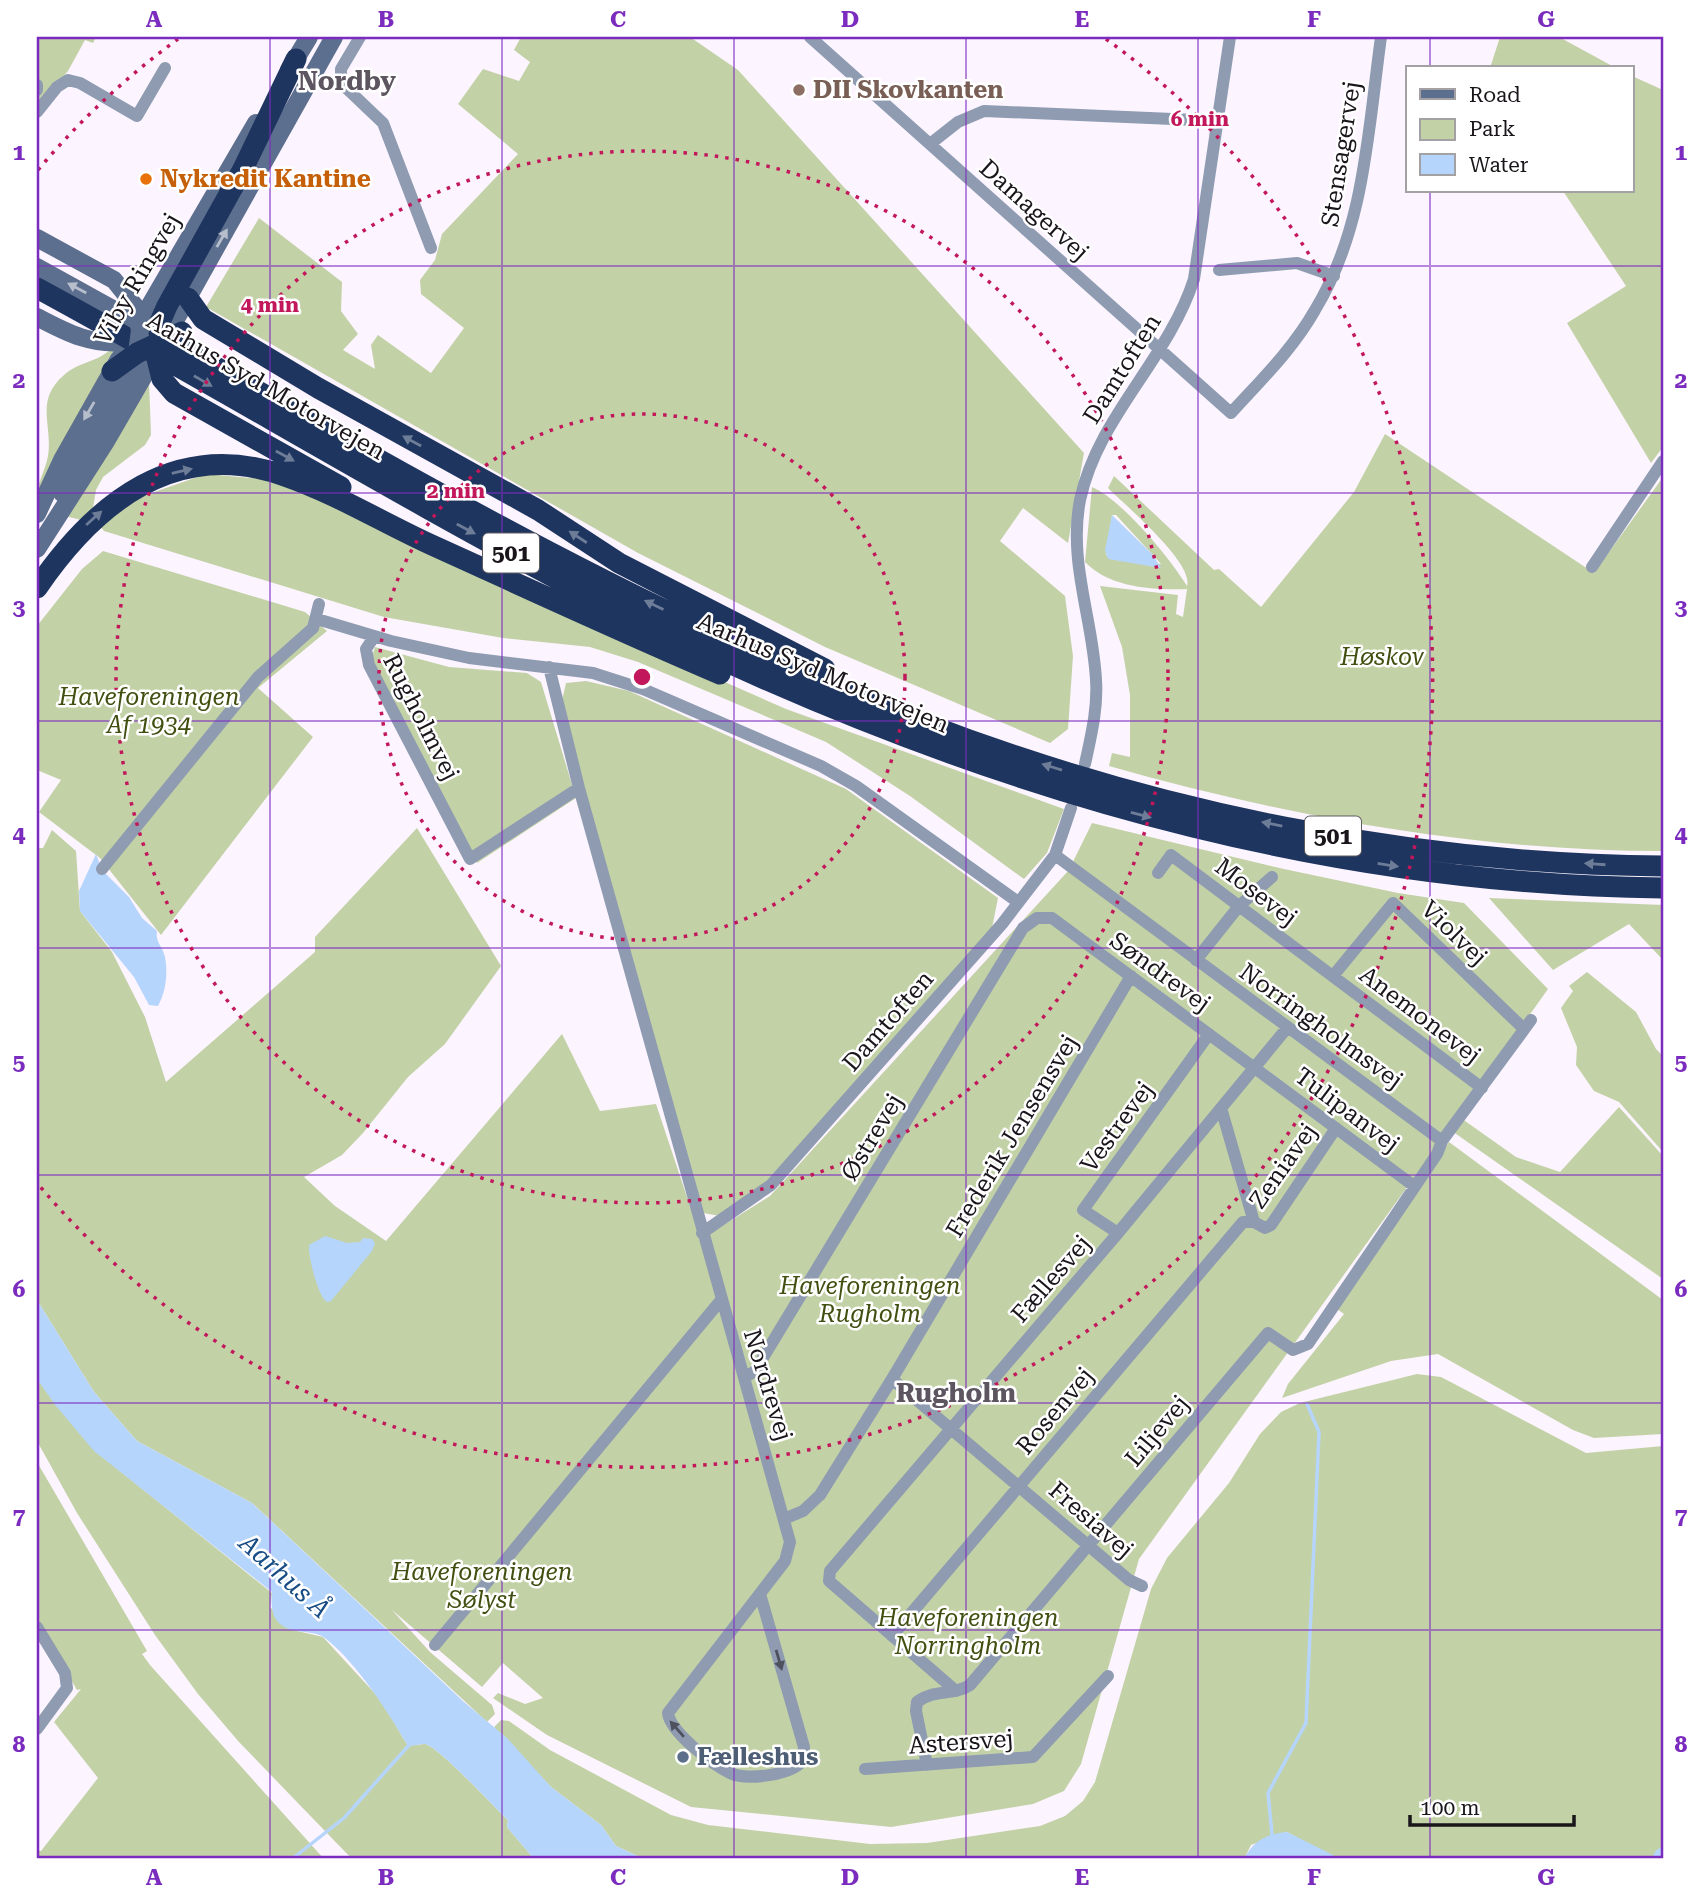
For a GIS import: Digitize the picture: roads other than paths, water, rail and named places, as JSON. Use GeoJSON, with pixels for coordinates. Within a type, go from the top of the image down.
{"type":"FeatureCollection","features":[{"type":"Feature","properties":{"kind":"highway"},"geometry":{"type":"LineString","coordinates":[[112,371],[150,339],[243,169],[296,59]]}},
{"type":"Feature","properties":{"kind":"highway","name":"Aarhus Syd Motorvejen"},"geometry":{"type":"LineString","coordinates":[[37,288],[438,514],[650,625],[835,711],[1008,764],[1320,834],[1424,850],[1524,860],[1663,866]]}},
{"type":"Feature","properties":{"kind":"highway"},"geometry":{"type":"LineString","coordinates":[[188,298],[202,319],[318,388],[538,510],[619,563],[1008,764]]}},
{"type":"Feature","properties":{"kind":"highway"},"geometry":{"type":"LineString","coordinates":[[150,339],[209,335],[262,364],[318,388]]}},
{"type":"Feature","properties":{"kind":"highway"},"geometry":{"type":"LineString","coordinates":[[150,339],[165,384],[181,398],[553,600]]}},
{"type":"Feature","properties":{"kind":"highway","name":"Aarhus Syd Motorvejen"},"geometry":{"type":"LineString","coordinates":[[150,339],[657,607],[1008,764],[1143,816],[1312,853],[1420,870],[1530,881],[1663,888]]}},
{"type":"Feature","properties":{"kind":"highway"},"geometry":{"type":"LineString","coordinates":[[37,588],[71,541],[98,513],[149,481],[191,469],[228,466],[271,471],[299,481],[553,600],[816,713],[927,752],[1008,764]]}},
{"type":"Feature","properties":{"kind":"main road","name":"Viby Ringvej"},"geometry":{"type":"LineString","coordinates":[[47,513],[98,455],[150,339],[179,254],[309,37]]}},
{"type":"Feature","properties":{"kind":"main road","name":"Viby Ringvej"},"geometry":{"type":"LineString","coordinates":[[150,339],[188,298],[334,37]]}},
{"type":"Feature","properties":{"kind":"main road"},"geometry":{"type":"LineString","coordinates":[[37,228],[66,244],[79,260]]}},
{"type":"Feature","properties":{"kind":"main road"},"geometry":{"type":"LineString","coordinates":[[37,238],[79,260],[122,288],[135,290],[148,288],[162,267],[179,254]]}},
{"type":"Feature","properties":{"kind":"main road"},"geometry":{"type":"LineString","coordinates":[[37,267],[150,339]]}},
{"type":"Feature","properties":{"kind":"main road"},"geometry":{"type":"LineString","coordinates":[[122,288],[150,339]]}},
{"type":"Feature","properties":{"kind":"main road"},"geometry":{"type":"LineString","coordinates":[[37,317],[74,336],[150,339]]}},
{"type":"Feature","properties":{"kind":"main road","name":"Viby Ringvej"},"geometry":{"type":"LineString","coordinates":[[41,542],[62,460],[112,371]]}},
{"type":"Feature","properties":{"kind":"street"},"geometry":{"type":"LineString","coordinates":[[360,37],[341,69],[341,83],[383,123],[431,248]]}},
{"type":"Feature","properties":{"kind":"street","name":"Damagervej"},"geometry":{"type":"LineString","coordinates":[[810,37],[1231,413]]}},
{"type":"Feature","properties":{"kind":"street","name":"Damtoften"},"geometry":{"type":"LineString","coordinates":[[1085,764],[1094,721],[1096,681],[1078,565],[1076,532],[1081,497],[1112,418],[1161,352],[1184,308],[1194,279],[1230,37]]}},
{"type":"Feature","properties":{"kind":"street","name":"Stensagervej"},"geometry":{"type":"LineString","coordinates":[[1231,413],[1289,349],[1334,276],[1356,211],[1381,37]]}},
{"type":"Feature","properties":{"kind":"street"},"geometry":{"type":"LineString","coordinates":[[37,112],[57,86],[68,80],[80,83],[137,116],[165,68]]}},
{"type":"Feature","properties":{"kind":"street"},"geometry":{"type":"LineString","coordinates":[[930,144],[958,122],[984,111],[1219,121]]}},
{"type":"Feature","properties":{"kind":"street"},"geometry":{"type":"LineString","coordinates":[[1219,270],[1297,263],[1334,276]]}},
{"type":"Feature","properties":{"kind":"street"},"geometry":{"type":"LineString","coordinates":[[1592,567],[1663,461]]}},
{"type":"Feature","properties":{"kind":"street"},"geometry":{"type":"LineString","coordinates":[[102,869],[258,677],[304,637],[317,619],[319,604]]}},
{"type":"Feature","properties":{"kind":"street"},"geometry":{"type":"LineString","coordinates":[[317,619],[374,636]]}},
{"type":"Feature","properties":{"kind":"street","name":"Rugholmvej"},"geometry":{"type":"LineString","coordinates":[[579,788],[470,859],[369,665],[366,649],[374,636],[469,657],[593,673],[643,688],[821,766],[856,786],[1018,902]]}},
{"type":"Feature","properties":{"kind":"street"},"geometry":{"type":"LineString","coordinates":[[549,667],[579,788],[702,1233]]}},
{"type":"Feature","properties":{"kind":"street","name":"Damtoften"},"geometry":{"type":"LineString","coordinates":[[702,1233],[747,1204],[784,1172],[1018,902],[1055,855],[1071,808]]}},
{"type":"Feature","properties":{"kind":"street","name":"Norringholmsvej"},"geometry":{"type":"LineString","coordinates":[[1055,855],[1442,1141]]}},
{"type":"Feature","properties":{"kind":"street","name":"Mosevej"},"geometry":{"type":"LineString","coordinates":[[1158,873],[1171,855],[1333,976]]}},
{"type":"Feature","properties":{"kind":"street"},"geometry":{"type":"LineString","coordinates":[[1196,960],[1239,906],[1272,877]]}},
{"type":"Feature","properties":{"kind":"street","name":"Violvej"},"geometry":{"type":"LineString","coordinates":[[1333,976],[1393,903],[1527,1024],[1482,1088]]}},
{"type":"Feature","properties":{"kind":"street","name":"Søndrevej"},"geometry":{"type":"LineString","coordinates":[[1037,918],[1052,918],[1255,1067]]}},
{"type":"Feature","properties":{"kind":"street","name":"Østrevej"},"geometry":{"type":"LineString","coordinates":[[744,1378],[755,1371],[1023,928],[1037,918]]}},
{"type":"Feature","properties":{"kind":"street","name":"Frederik Jensensvej"},"geometry":{"type":"LineString","coordinates":[[784,1519],[803,1511],[820,1495],[892,1379],[1131,976]]}},
{"type":"Feature","properties":{"kind":"street","name":"Anemonevej"},"geometry":{"type":"LineString","coordinates":[[1333,976],[1482,1088]]}},
{"type":"Feature","properties":{"kind":"street","name":"Fællesvej"},"geometry":{"type":"LineString","coordinates":[[892,1636],[829,1581],[830,1571],[1118,1233],[1287,1028]]}},
{"type":"Feature","properties":{"kind":"street","name":"Vestrevej"},"geometry":{"type":"LineString","coordinates":[[1118,1233],[1083,1210],[1209,1034]]}},
{"type":"Feature","properties":{"kind":"street","name":"Tulipanvej"},"geometry":{"type":"LineString","coordinates":[[1255,1067],[1413,1186]]}},
{"type":"Feature","properties":{"kind":"street"},"geometry":{"type":"LineString","coordinates":[[1442,1141],[1482,1088]]}},
{"type":"Feature","properties":{"kind":"street"},"geometry":{"type":"LineString","coordinates":[[1222,1108],[1259,1225]]}},
{"type":"Feature","properties":{"kind":"street","name":"Zeniavej"},"geometry":{"type":"LineString","coordinates":[[1259,1225],[1271,1225],[1336,1128]]}},
{"type":"Feature","properties":{"kind":"street","name":"Liljevej"},"geometry":{"type":"LineString","coordinates":[[927,1765],[916,1711],[917,1702],[925,1695],[956,1691],[970,1685],[1268,1333],[1293,1350],[1308,1344],[1442,1141]]}},
{"type":"Feature","properties":{"kind":"street","name":"Rosenvej"},"geometry":{"type":"LineString","coordinates":[[892,1636],[1243,1222],[1259,1225]]}},
{"type":"Feature","properties":{"kind":"street","name":"Nordrevej"},"geometry":{"type":"LineString","coordinates":[[702,1233],[784,1519],[789,1550],[785,1561],[760,1594]]}},
{"type":"Feature","properties":{"kind":"street"},"geometry":{"type":"LineString","coordinates":[[435,1645],[721,1300]]}},
{"type":"Feature","properties":{"kind":"street","name":"Fresiavej"},"geometry":{"type":"LineString","coordinates":[[892,1379],[1129,1580],[1142,1586]]}},
{"type":"Feature","properties":{"kind":"street"},"geometry":{"type":"LineString","coordinates":[[760,1594],[804,1746],[803,1760],[790,1772],[733,1775],[714,1763],[674,1729],[668,1713],[760,1594]]}},
{"type":"Feature","properties":{"kind":"street"},"geometry":{"type":"LineString","coordinates":[[37,1626],[65,1673],[67,1688],[37,1729]]}},
{"type":"Feature","properties":{"kind":"street"},"geometry":{"type":"LineString","coordinates":[[892,1636],[956,1691]]}},
{"type":"Feature","properties":{"kind":"street","name":"Astersvej"},"geometry":{"type":"LineString","coordinates":[[865,1769],[1033,1757],[1108,1676]]}},
{"type":"Feature","properties":{"kind":"water"},"geometry":{"type":"Polygon","coordinates":[[[1112,515],[1153,555],[1161,568],[1108,559],[1105,550],[1112,515]]]}},
{"type":"Feature","properties":{"kind":"water"},"geometry":{"type":"Polygon","coordinates":[[[96,854],[102,870],[129,897],[142,918],[157,931],[166,969],[165,989],[158,1006],[149,1005],[134,977],[80,911],[79,891],[96,854]]]}},
{"type":"Feature","properties":{"kind":"water"},"geometry":{"type":"Polygon","coordinates":[[[325,1236],[347,1243],[360,1242],[363,1238],[372,1239],[375,1243],[372,1251],[331,1301],[327,1302],[317,1285],[309,1250],[309,1245],[325,1236]]]}},
{"type":"Feature","properties":{"kind":"water","name":"Aarhus Å"},"geometry":{"type":"Polygon","coordinates":[[[37,1300],[94,1392],[137,1441],[252,1503],[464,1702],[507,1738],[551,1787],[601,1825],[616,1846],[644,1859],[534,1859],[507,1827],[508,1820],[442,1755],[425,1744],[408,1746],[371,1689],[337,1648],[320,1635],[290,1629],[279,1623],[273,1613],[272,1592],[94,1451],[56,1406],[37,1379],[37,1300]]]}},
{"type":"Feature","properties":{"kind":"water"},"geometry":{"type":"Polygon","coordinates":[[[1287,1832],[1336,1859],[1244,1859],[1261,1840],[1287,1832]]]}},
{"type":"Feature","properties":{"kind":"waterway"},"geometry":{"type":"LineString","coordinates":[[1272,1834],[1268,1793],[1306,1723],[1319,1432],[1307,1404]]}},
{"type":"Feature","properties":{"kind":"waterway"},"geometry":{"type":"LineString","coordinates":[[292,1859],[344,1818],[410,1744]]}},
{"type":"Feature","properties":{"kind":"place","name":"DII Skovkanten"},"geometry":{"type":"Point","coordinates":[799,90]}},
{"type":"Feature","properties":{"kind":"place","name":"Nykredit Kantine"},"geometry":{"type":"Point","coordinates":[146,179]}},
{"type":"Feature","properties":{"kind":"place","name":"Fælleshus"},"geometry":{"type":"Point","coordinates":[683,1757]}},
{"type":"Feature","properties":{"kind":"district","name":"Nordby"},"geometry":{"type":"Point","coordinates":[347,81]}},
{"type":"Feature","properties":{"kind":"district","name":"Rugholm"},"geometry":{"type":"Point","coordinates":[956,1393]}},
{"type":"Feature","properties":{"kind":"park label","name":"Høskov"},"geometry":{"type":"Point","coordinates":[1382,657]}},
{"type":"Feature","properties":{"kind":"park label","name":"Haveforeningen Af 1934"},"geometry":{"type":"Point","coordinates":[149,711]}},
{"type":"Feature","properties":{"kind":"park label","name":"Haveforeningen Rugholm"},"geometry":{"type":"Point","coordinates":[870,1300]}},
{"type":"Feature","properties":{"kind":"park label","name":"Haveforeningen Sølyst"},"geometry":{"type":"Point","coordinates":[482,1586]}},
{"type":"Feature","properties":{"kind":"park label","name":"Haveforeningen Norringholm"},"geometry":{"type":"Point","coordinates":[968,1632]}}]}
